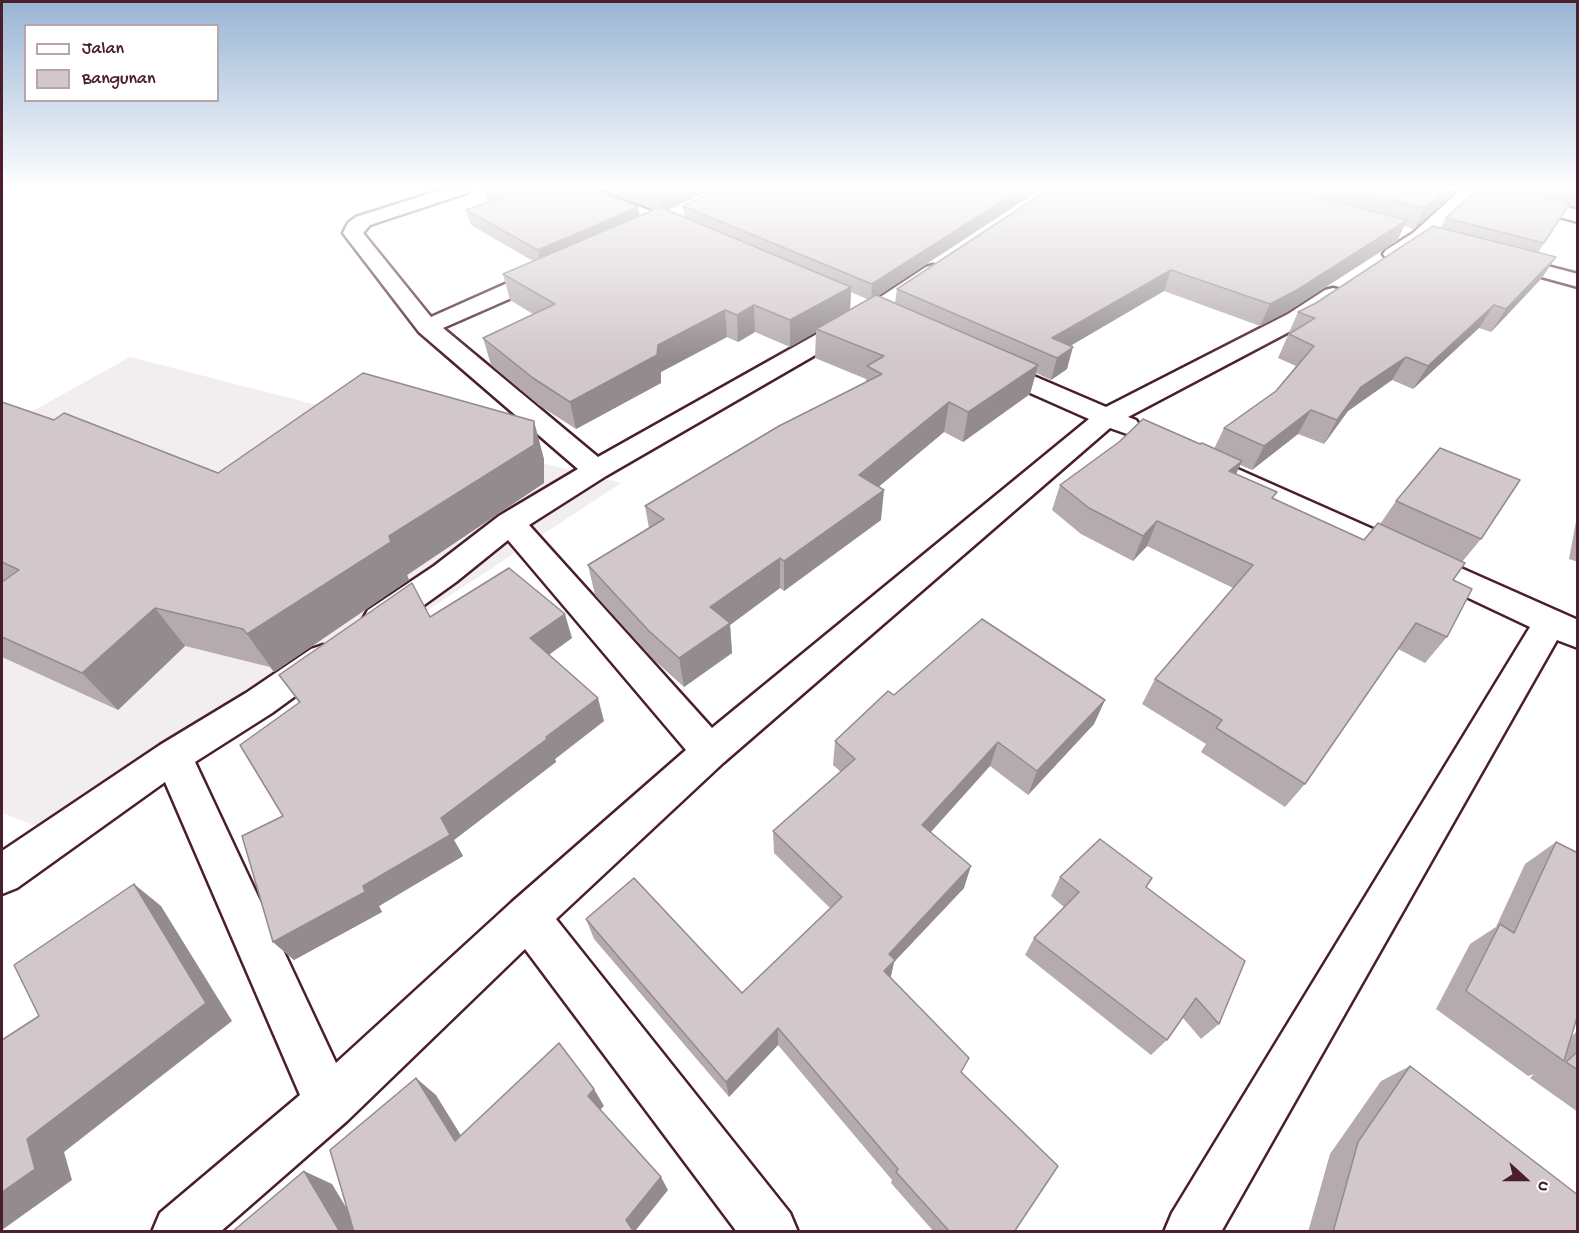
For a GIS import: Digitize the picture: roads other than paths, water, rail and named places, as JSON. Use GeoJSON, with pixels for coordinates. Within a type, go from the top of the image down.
{"type":"FeatureCollection","features":[{"type":"Feature","properties":{"kind":"street"},"geometry":{"type":"LineString","coordinates":[[364,247],[427,327],[596,470]]}},
{"type":"Feature","properties":{"kind":"street"},"geometry":{"type":"LineString","coordinates":[[179,1232],[329,1103],[527,917],[710,752],[1108,417],[1296,319],[1406,247]]}},
{"type":"Feature","properties":{"kind":"street"},"geometry":{"type":"LineString","coordinates":[[1487,256],[1578,281]]}},
{"type":"Feature","properties":{"kind":"street"},"geometry":{"type":"LineString","coordinates":[[2,874],[173,756],[259,703],[445,574],[510,523],[862,307],[950,260]]}},
{"type":"Feature","properties":{"kind":"street"},"geometry":{"type":"LineString","coordinates":[[427,327],[567,265]]}},
{"type":"Feature","properties":{"kind":"street"},"geometry":{"type":"LineString","coordinates":[[862,307],[903,326]]}},
{"type":"Feature","properties":{"kind":"street"},"geometry":{"type":"LineString","coordinates":[[964,354],[1147,435]]}},
{"type":"Feature","properties":{"kind":"street"},"geometry":{"type":"LineString","coordinates":[[1191,1232],[1564,629],[1206,463]]}},
{"type":"Feature","properties":{"kind":"street"},"geometry":{"type":"LineString","coordinates":[[510,523],[710,752]]}},
{"type":"Feature","properties":{"kind":"street"},"geometry":{"type":"LineString","coordinates":[[173,756],[329,1103]]}},
{"type":"Feature","properties":{"kind":"street"},"geometry":{"type":"LineString","coordinates":[[527,917],[771,1232]]}}]}
